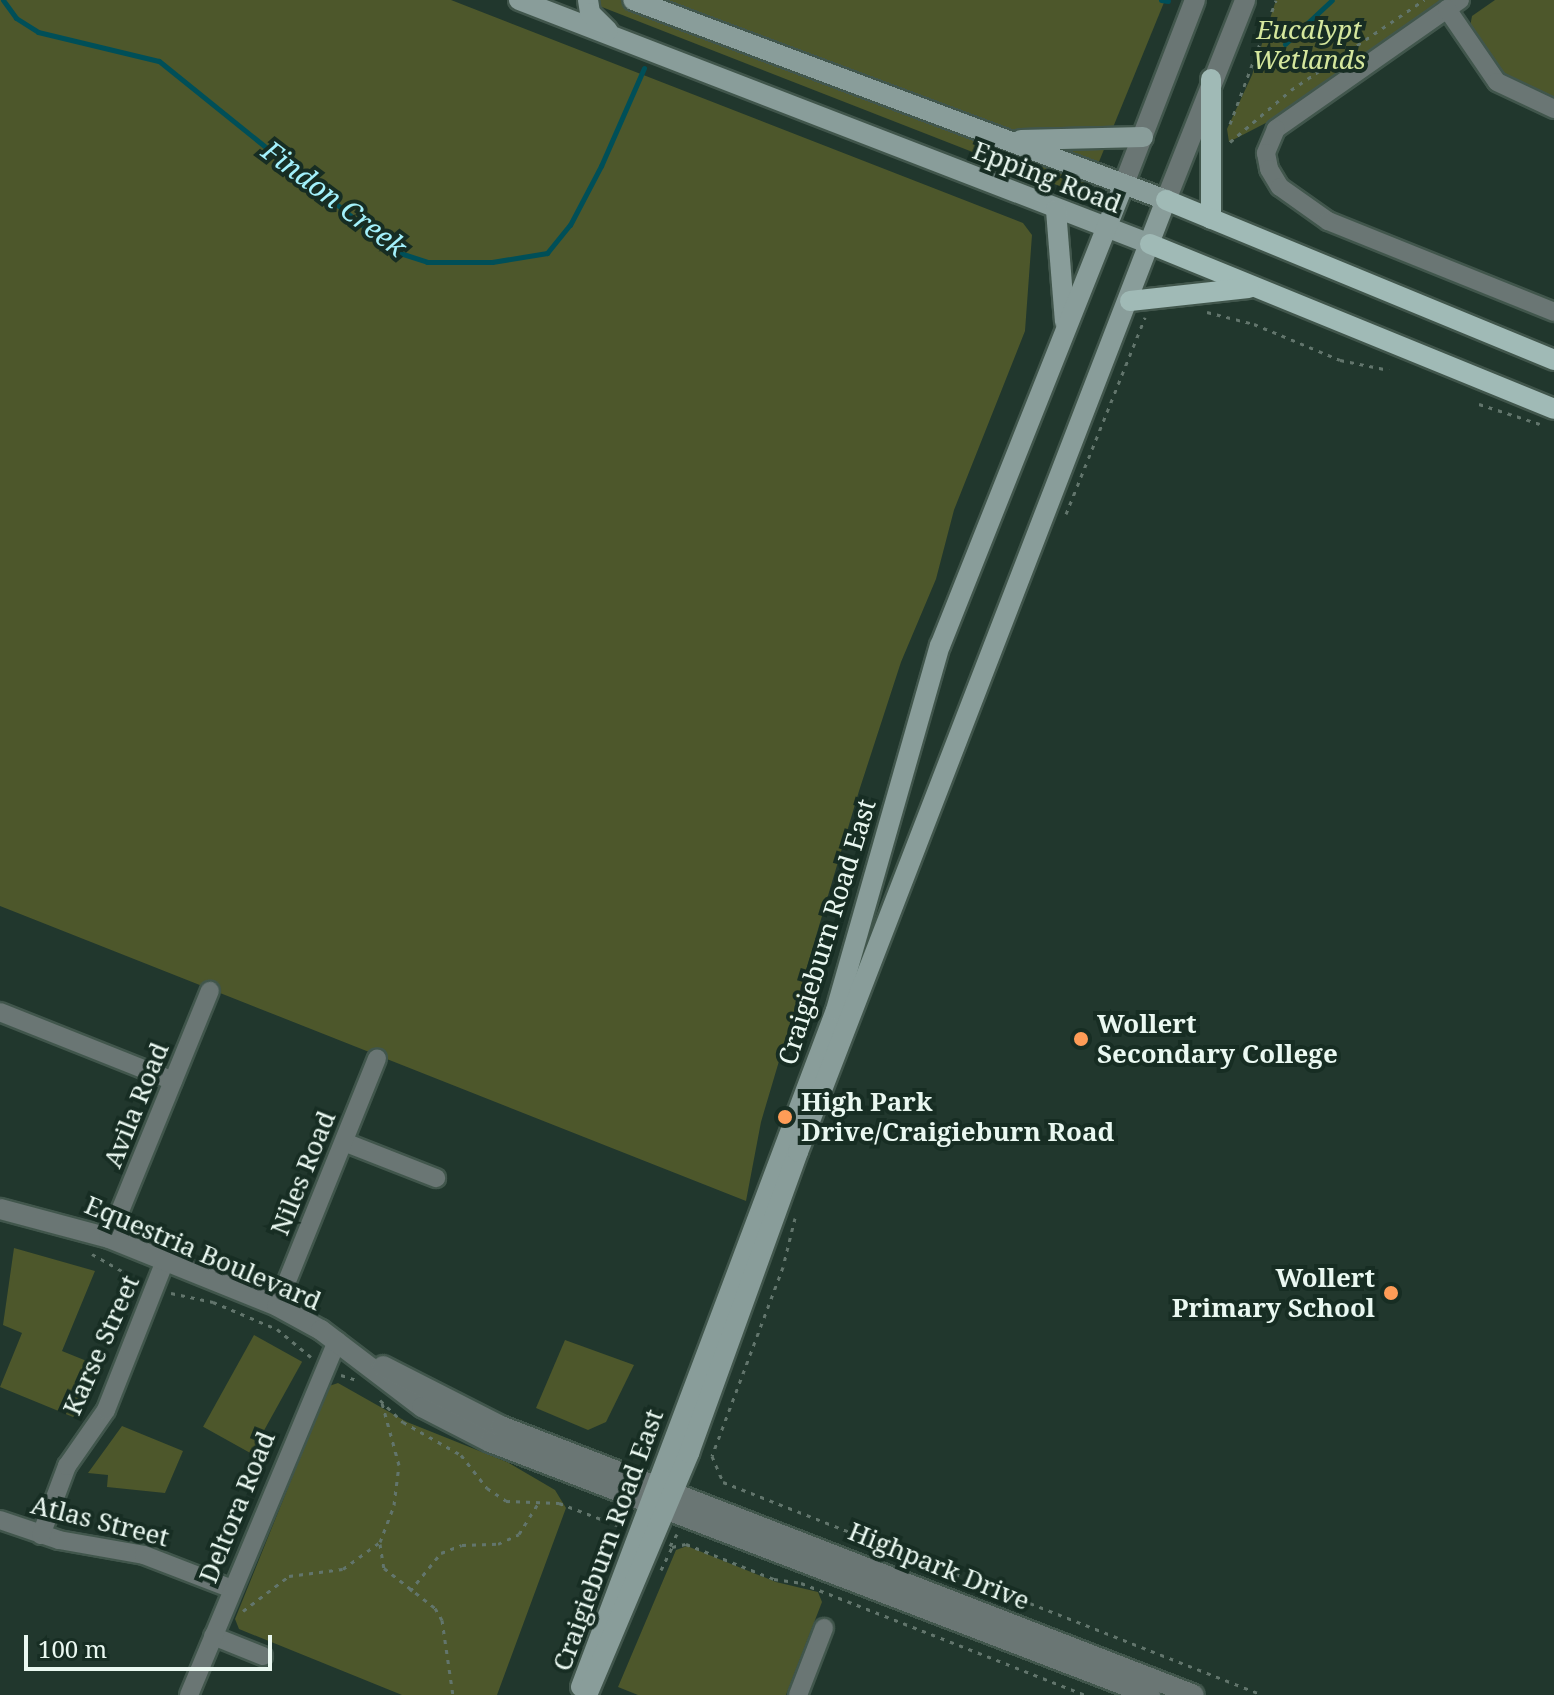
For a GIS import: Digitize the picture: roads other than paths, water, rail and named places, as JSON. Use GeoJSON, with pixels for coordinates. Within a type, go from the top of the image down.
{"type":"FeatureCollection","features":[{"type":"Feature","properties":{"kind":"main road","name":"Epping Road"},"geometry":{"type":"LineString","coordinates":[[519,0],[1150,244],[1549,417]]}},
{"type":"Feature","properties":{"kind":"main road"},"geometry":{"type":"LineString","coordinates":[[588,0],[590,13],[614,37]]}},
{"type":"Feature","properties":{"kind":"main road","name":"Epping Road"},"geometry":{"type":"LineString","coordinates":[[633,0],[1166,200],[1554,360]]}},
{"type":"Feature","properties":{"kind":"main road"},"geometry":{"type":"LineString","coordinates":[[1211,79],[1211,219]]}},
{"type":"Feature","properties":{"kind":"main road"},"geometry":{"type":"LineString","coordinates":[[1009,141],[1143,137]]}},
{"type":"Feature","properties":{"kind":"main road","name":"Craigieburn Road East"},"geometry":{"type":"LineString","coordinates":[[664,1487],[746,1251],[836,1010],[940,646],[1124,184]]}},
{"type":"Feature","properties":{"kind":"main road","name":"Craigieburn Road East"},"geometry":{"type":"LineString","coordinates":[[579,1695],[798,1152],[1130,301],[1166,200]]}},
{"type":"Feature","properties":{"kind":"main road"},"geometry":{"type":"LineString","coordinates":[[1056,210],[1066,328]]}},
{"type":"Feature","properties":{"kind":"main road"},"geometry":{"type":"LineString","coordinates":[[1130,301],[1252,287]]}},
{"type":"Feature","properties":{"kind":"main road","name":"Craigieburn Road East"},"geometry":{"type":"LineString","coordinates":[[587,1695],[644,1535]]}},
{"type":"Feature","properties":{"kind":"street"},"geometry":{"type":"LineString","coordinates":[[1124,184],[1195,0]]}},
{"type":"Feature","properties":{"kind":"street"},"geometry":{"type":"LineString","coordinates":[[1166,200],[1211,79],[1245,0]]}},
{"type":"Feature","properties":{"kind":"street"},"geometry":{"type":"LineString","coordinates":[[1554,109],[1497,82],[1453,5],[1276,129],[1266,153],[1269,169],[1280,187],[1328,221],[1554,312]]}},
{"type":"Feature","properties":{"kind":"street","name":"Avila Road"},"geometry":{"type":"LineString","coordinates":[[109,1238],[210,991]]}},
{"type":"Feature","properties":{"kind":"street"},"geometry":{"type":"LineString","coordinates":[[0,1012],[173,1081]]}},
{"type":"Feature","properties":{"kind":"street","name":"Niles Road"},"geometry":{"type":"LineString","coordinates":[[277,1306],[377,1058]]}},
{"type":"Feature","properties":{"kind":"street"},"geometry":{"type":"LineString","coordinates":[[344,1142],[436,1178]]}},
{"type":"Feature","properties":{"kind":"street","name":"Equestria Boulevard"},"geometry":{"type":"LineString","coordinates":[[0,1209],[109,1238],[277,1306],[459,1407],[664,1487]]}},
{"type":"Feature","properties":{"kind":"street","name":"Karse Street"},"geometry":{"type":"LineString","coordinates":[[41,1535],[67,1466],[106,1410],[165,1261]]}},
{"type":"Feature","properties":{"kind":"street","name":"Equestria Boulevard"},"geometry":{"type":"LineString","coordinates":[[337,1341],[392,1386],[464,1431],[656,1507]]}},
{"type":"Feature","properties":{"kind":"street","name":"Deltora Road"},"geometry":{"type":"LineString","coordinates":[[189,1695],[323,1365],[337,1341]]}},
{"type":"Feature","properties":{"kind":"street","name":"Highpark Drive"},"geometry":{"type":"LineString","coordinates":[[664,1487],[1187,1694]]}},
{"type":"Feature","properties":{"kind":"street","name":"Highpark Drive"},"geometry":{"type":"LineString","coordinates":[[656,1507],[848,1575],[1150,1695]]}},
{"type":"Feature","properties":{"kind":"street","name":"Atlas Street"},"geometry":{"type":"LineString","coordinates":[[0,1520],[41,1535],[133,1551],[232,1589]]}},
{"type":"Feature","properties":{"kind":"street"},"geometry":{"type":"LineString","coordinates":[[798,1695],[824,1628]]}},
{"type":"Feature","properties":{"kind":"street"},"geometry":{"type":"LineString","coordinates":[[213,1636],[263,1656]]}},
{"type":"Feature","properties":{"kind":"waterway","name":"Findon Creek"},"geometry":{"type":"LineString","coordinates":[[3,0],[16,18],[38,32],[159,61],[377,237],[400,253],[427,262],[492,262],[547,253],[570,225],[601,166],[644,68]]}},
{"type":"Feature","properties":{"kind":"waterway","name":"Findon Creek"},"geometry":{"type":"LineString","coordinates":[[1161,0],[1168,1]]}},
{"type":"Feature","properties":{"kind":"waterway","name":"Findon Creek"},"geometry":{"type":"LineString","coordinates":[[1285,44],[1332,0]]}},
{"type":"Feature","properties":{"kind":"place","name":"Wollert Secondary College"},"geometry":{"type":"Point","coordinates":[1081,1039]}},
{"type":"Feature","properties":{"kind":"place","name":"High Park Drive/Craigieburn Road"},"geometry":{"type":"Point","coordinates":[785,1117]}},
{"type":"Feature","properties":{"kind":"place","name":"Wollert Primary School"},"geometry":{"type":"Point","coordinates":[1391,1293]}},
{"type":"Feature","properties":{"kind":"park label","name":"Eucalypt Wetlands"},"geometry":{"type":"Point","coordinates":[1309,45]}}]}
